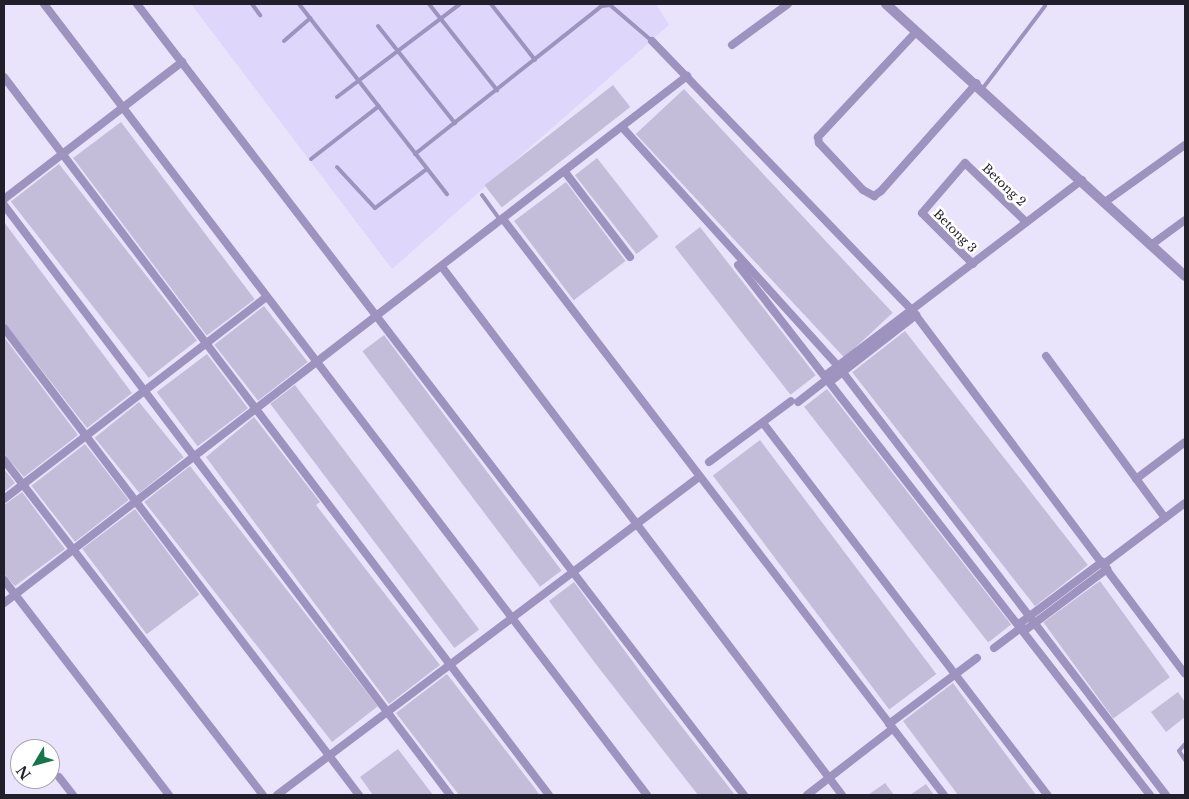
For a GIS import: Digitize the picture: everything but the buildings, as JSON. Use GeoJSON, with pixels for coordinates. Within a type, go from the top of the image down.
{"type":"FeatureCollection","features":[{"type":"Feature","properties":{"kind":"street"},"geometry":{"type":"LineString","coordinates":[[44,4],[647,795]]}},
{"type":"Feature","properties":{"kind":"street"},"geometry":{"type":"LineString","coordinates":[[137,4],[744,795]]}},
{"type":"Feature","properties":{"kind":"street"},"geometry":{"type":"LineString","coordinates":[[732,45],[788,4]]}},
{"type":"Feature","properties":{"kind":"street"},"geometry":{"type":"LineString","coordinates":[[886,4],[980,86],[1185,276]]}},
{"type":"Feature","properties":{"kind":"street"},"geometry":{"type":"LineString","coordinates":[[916,32],[818,137],[818,143],[864,190],[874,196],[881,191],[980,86]]}},
{"type":"Feature","properties":{"kind":"street"},"geometry":{"type":"LineString","coordinates":[[652,41],[913,312],[1185,674]]}},
{"type":"Feature","properties":{"kind":"street"},"geometry":{"type":"LineString","coordinates":[[4,199],[182,62]]}},
{"type":"Feature","properties":{"kind":"street"},"geometry":{"type":"LineString","coordinates":[[4,603],[316,362],[442,268],[687,76]]}},
{"type":"Feature","properties":{"kind":"street"},"geometry":{"type":"LineString","coordinates":[[4,78],[257,408],[549,795]]}},
{"type":"Feature","properties":{"kind":"street"},"geometry":{"type":"LineString","coordinates":[[622,127],[698,214],[840,369],[1166,795]]}},
{"type":"Feature","properties":{"kind":"street"},"geometry":{"type":"LineString","coordinates":[[1105,202],[1185,145]]}},
{"type":"Feature","properties":{"kind":"street","name":"Betong 3"},"geometry":{"type":"LineString","coordinates":[[965,163],[922,214],[973,264]]}},
{"type":"Feature","properties":{"kind":"street","name":"Betong 2"},"geometry":{"type":"LineString","coordinates":[[965,163],[1026,222]]}},
{"type":"Feature","properties":{"kind":"street"},"geometry":{"type":"LineString","coordinates":[[565,172],[630,257]]}},
{"type":"Feature","properties":{"kind":"street"},"geometry":{"type":"LineString","coordinates":[[709,462],[829,378],[1082,180]]}},
{"type":"Feature","properties":{"kind":"street"},"geometry":{"type":"LineString","coordinates":[[4,205],[450,795]]}},
{"type":"Feature","properties":{"kind":"street"},"geometry":{"type":"LineString","coordinates":[[698,214],[829,378],[1150,795]]}},
{"type":"Feature","properties":{"kind":"street"},"geometry":{"type":"LineString","coordinates":[[502,220],[944,795]]}},
{"type":"Feature","properties":{"kind":"street"},"geometry":{"type":"LineString","coordinates":[[1152,245],[1185,220]]}},
{"type":"Feature","properties":{"kind":"street"},"geometry":{"type":"LineString","coordinates":[[442,268],[842,795]]}},
{"type":"Feature","properties":{"kind":"street"},"geometry":{"type":"LineString","coordinates":[[4,499],[266,297]]}},
{"type":"Feature","properties":{"kind":"street"},"geometry":{"type":"LineString","coordinates":[[4,328],[359,795]]}},
{"type":"Feature","properties":{"kind":"street"},"geometry":{"type":"LineString","coordinates":[[1046,356],[1165,518]]}},
{"type":"Feature","properties":{"kind":"street"},"geometry":{"type":"LineString","coordinates":[[763,423],[1047,795]]}},
{"type":"Feature","properties":{"kind":"street"},"geometry":{"type":"LineString","coordinates":[[1136,479],[1185,442]]}},
{"type":"Feature","properties":{"kind":"street"},"geometry":{"type":"LineString","coordinates":[[4,460],[263,795]]}},
{"type":"Feature","properties":{"kind":"street"},"geometry":{"type":"LineString","coordinates":[[277,795],[698,477]]}},
{"type":"Feature","properties":{"kind":"street"},"geometry":{"type":"LineString","coordinates":[[994,648],[1185,503]]}},
{"type":"Feature","properties":{"kind":"street"},"geometry":{"type":"LineString","coordinates":[[4,580],[169,795]]}},
{"type":"Feature","properties":{"kind":"street"},"geometry":{"type":"LineString","coordinates":[[807,795],[976,658]]}},
{"type":"Feature","properties":{"kind":"street"},"geometry":{"type":"LineString","coordinates":[[60,778],[73,795]]}},
{"type":"Feature","properties":{"kind":"lane"},"geometry":{"type":"LineString","coordinates":[[252,4],[260,15]]}},
{"type":"Feature","properties":{"kind":"lane"},"geometry":{"type":"LineString","coordinates":[[299,4],[447,194]]}},
{"type":"Feature","properties":{"kind":"lane"},"geometry":{"type":"LineString","coordinates":[[429,4],[497,90]]}},
{"type":"Feature","properties":{"kind":"lane"},"geometry":{"type":"LineString","coordinates":[[337,97],[361,82],[460,4]]}},
{"type":"Feature","properties":{"kind":"lane"},"geometry":{"type":"LineString","coordinates":[[491,4],[535,60]]}},
{"type":"Feature","properties":{"kind":"lane"},"geometry":{"type":"LineString","coordinates":[[414,154],[602,6],[610,5],[652,41]]}},
{"type":"Feature","properties":{"kind":"lane"},"geometry":{"type":"LineString","coordinates":[[980,86],[1045,6]]}},
{"type":"Feature","properties":{"kind":"lane"},"geometry":{"type":"LineString","coordinates":[[284,41],[310,18]]}},
{"type":"Feature","properties":{"kind":"lane"},"geometry":{"type":"LineString","coordinates":[[378,26],[455,123]]}},
{"type":"Feature","properties":{"kind":"lane"},"geometry":{"type":"LineString","coordinates":[[311,159],[378,106]]}},
{"type":"Feature","properties":{"kind":"lane"},"geometry":{"type":"LineString","coordinates":[[337,167],[375,208],[427,169]]}},
{"type":"Feature","properties":{"kind":"lane"},"geometry":{"type":"LineString","coordinates":[[482,195],[502,220]]}},
{"type":"Feature","properties":{"kind":"lane"},"geometry":{"type":"LineString","coordinates":[[1185,744],[1179,750],[1185,760]]}},
{"type":"Feature","properties":{"kind":"shaded area"},"geometry":{"type":"Polygon","coordinates":[[[191,4],[656,4],[669,25],[392,269],[191,4]]]}}]}
